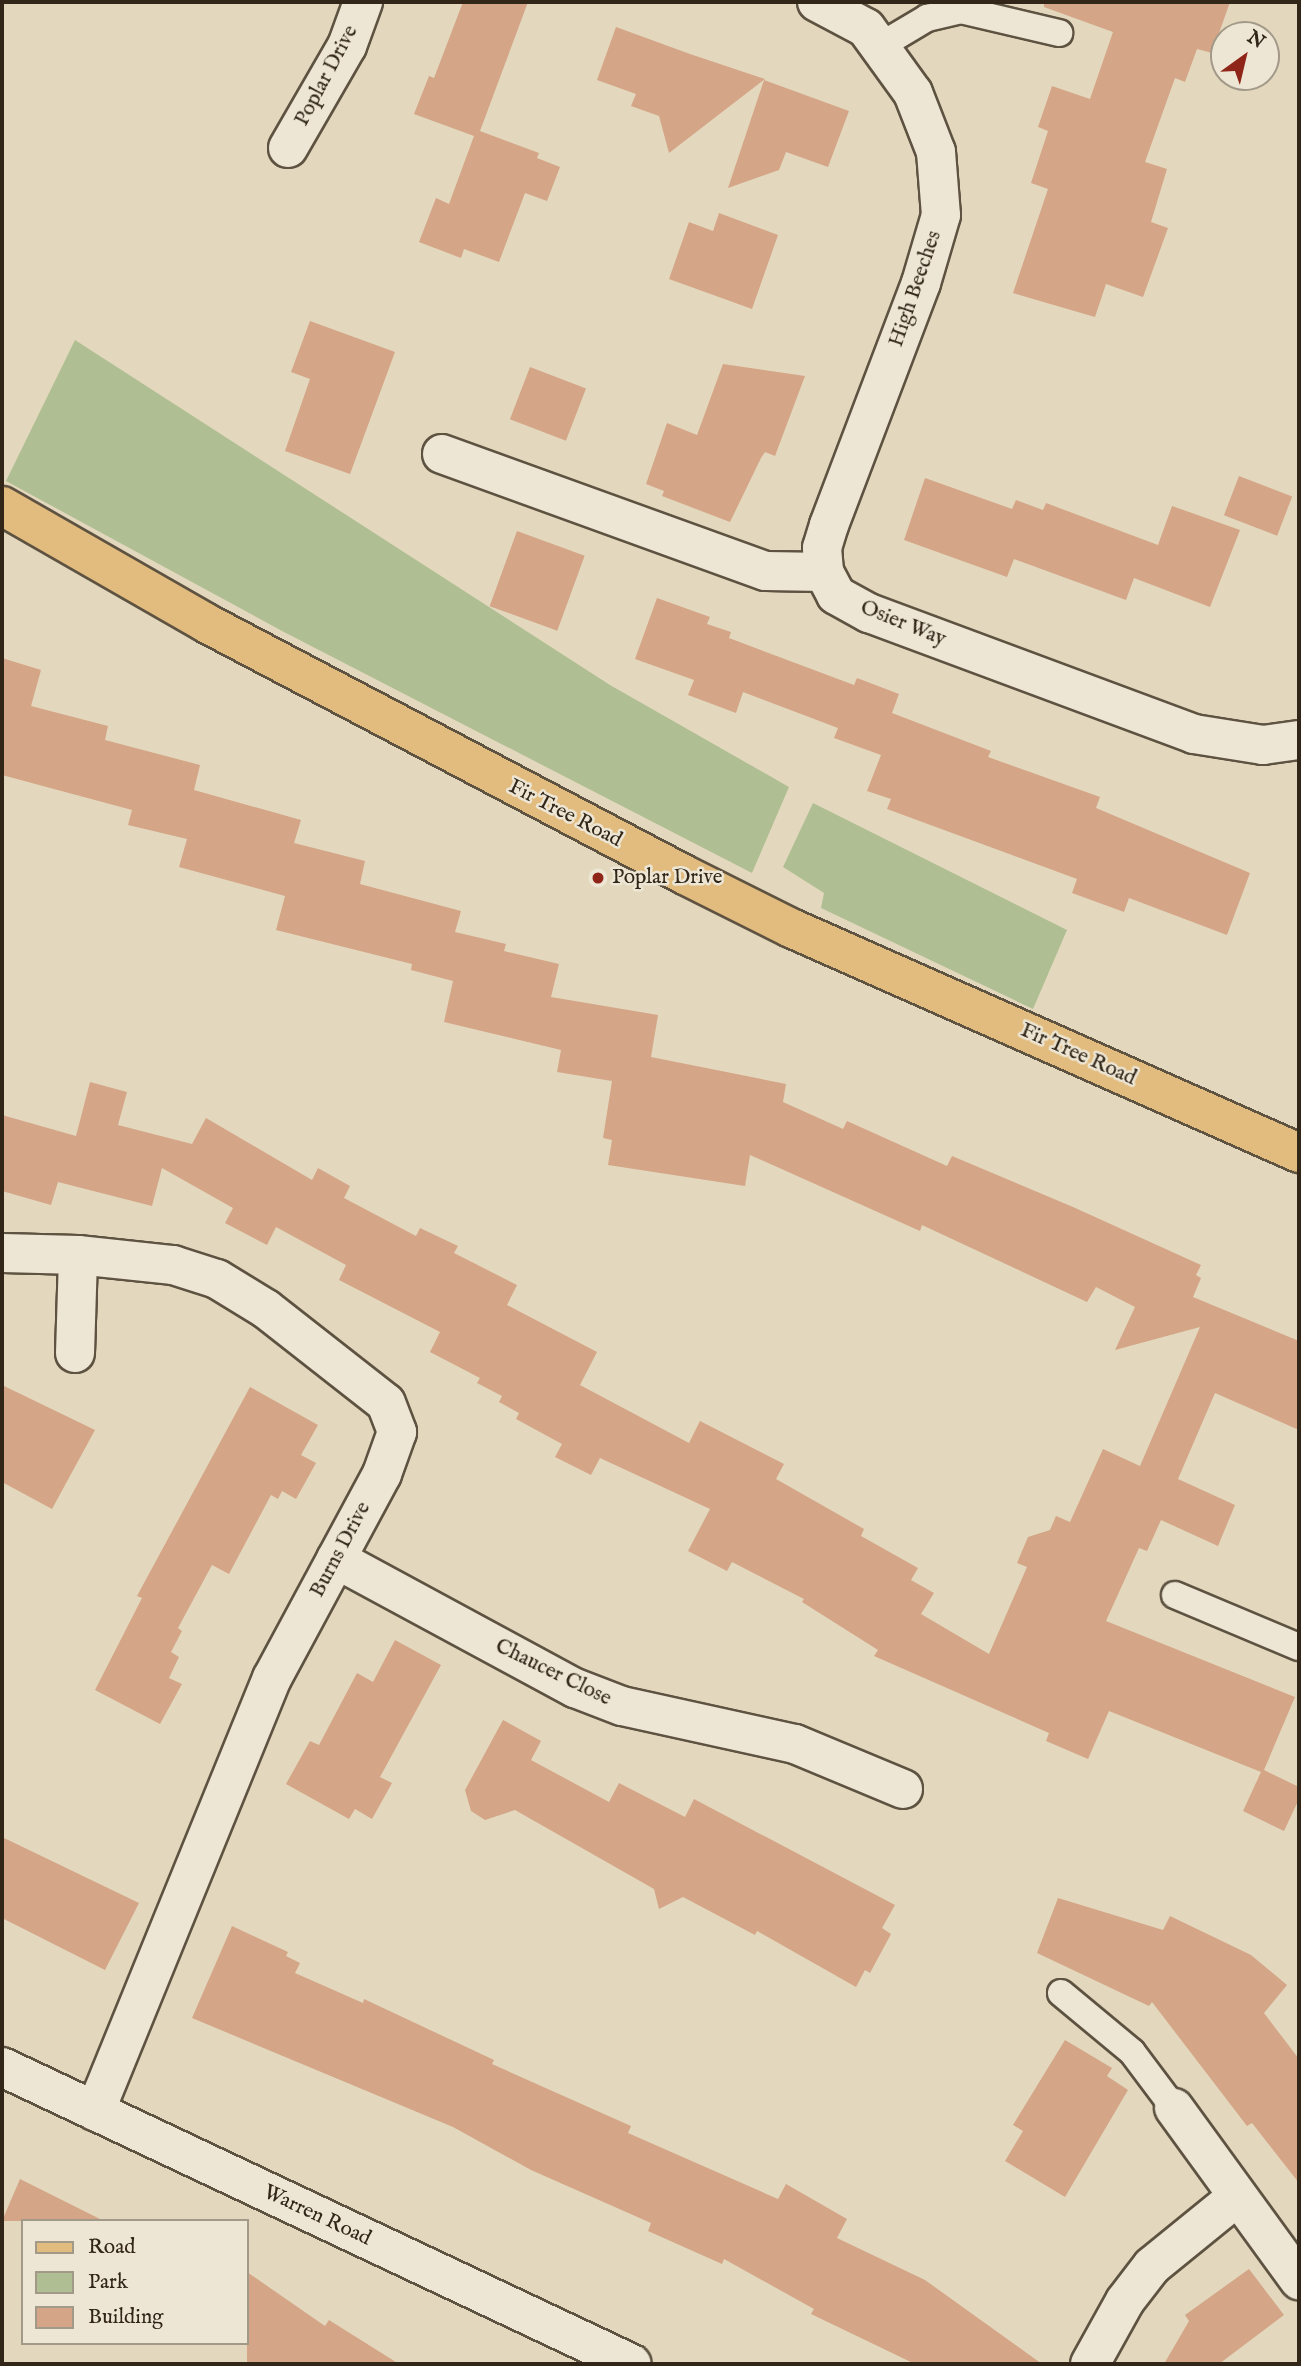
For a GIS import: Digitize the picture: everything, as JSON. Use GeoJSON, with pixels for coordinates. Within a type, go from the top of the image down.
{"type":"FeatureCollection","features":[{"type":"Feature","properties":{"kind":"main road","name":"Fir Tree Road"},"geometry":{"type":"LineString","coordinates":[[2,506],[242,642],[685,876],[790,928],[1299,1153]]}},
{"type":"Feature","properties":{"kind":"street","name":"Poplar Drive"},"geometry":{"type":"LineString","coordinates":[[288,148],[347,46],[363,2]]}},
{"type":"Feature","properties":{"kind":"street","name":"High Beeches"},"geometry":{"type":"LineString","coordinates":[[817,2],[866,28],[913,93],[936,152],[941,215],[921,283],[829,525],[822,548],[824,572]]}},
{"type":"Feature","properties":{"kind":"street"},"geometry":{"type":"LineString","coordinates":[[442,454],[766,571],[824,572]]}},
{"type":"Feature","properties":{"kind":"street","name":"Osier Way"},"geometry":{"type":"LineString","coordinates":[[824,572],[836,595],[869,613],[1194,734],[1263,746],[1299,740]]}},
{"type":"Feature","properties":{"kind":"street","name":"Burns Drive"},"geometry":{"type":"LineString","coordinates":[[3,1253],[78,1255],[173,1265],[217,1279],[266,1309],[386,1403],[397,1432],[393,1451],[272,1678],[95,2111]]}},
{"type":"Feature","properties":{"kind":"street"},"geometry":{"type":"LineString","coordinates":[[75,1353],[78,1255]]}},
{"type":"Feature","properties":{"kind":"street","name":"Chaucer Close"},"geometry":{"type":"LineString","coordinates":[[336,1559],[575,1688],[622,1706],[794,1744],[903,1789]]}},
{"type":"Feature","properties":{"kind":"street","name":"Warren Road"},"geometry":{"type":"LineString","coordinates":[[2,2067],[632,2364]]}},
{"type":"Feature","properties":{"kind":"street"},"geometry":{"type":"LineString","coordinates":[[1174,2108],[1299,2280]]}},
{"type":"Feature","properties":{"kind":"street"},"geometry":{"type":"LineString","coordinates":[[1090,2364],[1125,2301],[1152,2266],[1237,2197]]}},
{"type":"Feature","properties":{"kind":"lane"},"geometry":{"type":"LineString","coordinates":[[880,46],[927,18],[961,10],[1059,33]]}},
{"type":"Feature","properties":{"kind":"lane"},"geometry":{"type":"LineString","coordinates":[[1175,1595],[1299,1647]]}},
{"type":"Feature","properties":{"kind":"lane"},"geometry":{"type":"LineString","coordinates":[[1061,1993],[1132,2052],[1174,2108]]}},
{"type":"Feature","properties":{"kind":"green space"},"geometry":{"type":"Polygon","coordinates":[[[75,340],[610,685],[789,787],[752,873],[282,631],[6,481],[75,340]]]}},
{"type":"Feature","properties":{"kind":"green space"},"geometry":{"type":"Polygon","coordinates":[[[813,803],[1067,930],[1033,1009],[821,908],[824,893],[783,867],[813,803]]]}},
{"type":"Feature","properties":{"kind":"building"},"geometry":{"type":"Polygon","coordinates":[[[463,2],[528,2],[480,131],[539,153],[537,158],[560,167],[547,201],[525,193],[499,262],[464,249],[461,258],[419,242],[436,198],[449,204],[474,136],[414,114],[429,76],[434,78],[463,2]]]}},
{"type":"Feature","properties":{"kind":"building"},"geometry":{"type":"Polygon","coordinates":[[[1044,2],[1230,2],[1223,21],[1210,21],[1210,52],[1197,49],[1185,82],[1175,78],[1145,162],[1167,169],[1151,222],[1168,228],[1143,297],[1106,284],[1095,317],[1013,293],[1048,189],[1031,183],[1048,131],[1038,127],[1052,86],[1090,99],[1113,32],[1044,7],[1044,2]]]}},
{"type":"Feature","properties":{"kind":"building"},"geometry":{"type":"Polygon","coordinates":[[[616,27],[765,79],[669,153],[659,116],[631,106],[636,94],[597,80],[616,27]]]}},
{"type":"Feature","properties":{"kind":"building"},"geometry":{"type":"Polygon","coordinates":[[[764,80],[849,111],[828,167],[786,152],[779,170],[728,188],[764,80]]]}},
{"type":"Feature","properties":{"kind":"building"},"geometry":{"type":"Polygon","coordinates":[[[719,213],[778,235],[752,309],[669,279],[689,222],[713,231],[719,213]]]}},
{"type":"Feature","properties":{"kind":"building"},"geometry":{"type":"Polygon","coordinates":[[[310,321],[395,352],[350,474],[285,451],[310,379],[291,372],[310,321]]]}},
{"type":"Feature","properties":{"kind":"building"},"geometry":{"type":"Polygon","coordinates":[[[723,364],[805,376],[775,456],[765,452],[730,522],[662,496],[664,491],[646,484],[667,423],[697,435],[723,364]]]}},
{"type":"Feature","properties":{"kind":"building"},"geometry":{"type":"Polygon","coordinates":[[[530,367],[586,389],[566,441],[510,419],[530,367]]]}},
{"type":"Feature","properties":{"kind":"building"},"geometry":{"type":"Polygon","coordinates":[[[1239,476],[1292,496],[1277,536],[1224,515],[1239,476]]]}},
{"type":"Feature","properties":{"kind":"building"},"geometry":{"type":"Polygon","coordinates":[[[925,478],[1012,509],[1016,500],[1043,510],[1046,503],[1158,545],[1172,506],[1240,530],[1210,607],[1134,578],[1126,600],[1014,559],[1007,577],[904,540],[925,478]]]}},
{"type":"Feature","properties":{"kind":"building"},"geometry":{"type":"Polygon","coordinates":[[[517,531],[585,556],[557,631],[490,606],[517,531]]]}},
{"type":"Feature","properties":{"kind":"building"},"geometry":{"type":"Polygon","coordinates":[[[657,598],[710,617],[707,624],[731,632],[729,638],[854,685],[857,678],[899,694],[892,713],[991,751],[988,757],[1100,797],[1096,808],[1250,873],[1227,935],[1129,898],[1124,912],[1072,893],[1077,879],[887,809],[891,799],[867,791],[881,755],[834,738],[838,728],[743,692],[736,713],[688,695],[694,680],[635,659],[657,598]]]}},
{"type":"Feature","properties":{"kind":"building"},"geometry":{"type":"Polygon","coordinates":[[[2,658],[41,670],[31,706],[108,726],[105,740],[200,765],[194,790],[301,820],[294,843],[365,861],[360,884],[461,911],[455,932],[506,944],[504,951],[559,964],[551,997],[658,1015],[651,1057],[786,1084],[783,1102],[843,1129],[847,1121],[947,1166],[952,1156],[1073,1207],[1201,1265],[1196,1275],[1201,1278],[1193,1297],[1299,1341],[1299,1430],[1215,1393],[1178,1479],[1235,1505],[1218,1546],[1161,1520],[1147,1551],[1139,1548],[1106,1621],[1295,1697],[1264,1770],[1299,1787],[1299,1799],[1284,1831],[1243,1811],[1261,1772],[1109,1711],[1088,1759],[1046,1741],[1049,1733],[874,1656],[878,1650],[802,1602],[804,1599],[732,1562],[727,1571],[688,1551],[710,1509],[600,1458],[591,1475],[555,1457],[562,1444],[516,1419],[519,1413],[499,1402],[502,1396],[477,1383],[480,1378],[430,1352],[440,1332],[339,1280],[346,1265],[276,1227],[267,1245],[225,1223],[233,1208],[162,1168],[152,1206],[58,1182],[51,1205],[2,1191],[2,1115],[76,1136],[90,1082],[127,1092],[118,1125],[192,1144],[206,1118],[312,1180],[318,1168],[350,1186],[344,1198],[416,1236],[420,1228],[458,1246],[454,1253],[517,1285],[507,1305],[597,1352],[580,1385],[689,1443],[700,1421],[784,1464],[776,1479],[864,1529],[861,1536],[918,1568],[911,1580],[934,1593],[921,1614],[989,1654],[1027,1567],[1017,1563],[1028,1537],[1050,1530],[1056,1516],[1070,1522],[1103,1449],[1140,1466],[1200,1327],[1115,1350],[1135,1307],[1096,1287],[1087,1302],[922,1225],[920,1231],[750,1155],[745,1186],[608,1165],[612,1140],[603,1138],[612,1081],[557,1072],[561,1050],[444,1022],[453,981],[411,970],[412,964],[276,930],[285,896],[179,867],[187,839],[128,825],[132,810],[2,775],[2,658]]]}},
{"type":"Feature","properties":{"kind":"building"},"geometry":{"type":"Polygon","coordinates":[[[2,1385],[95,1430],[52,1509],[2,1482],[2,1385]]]}},
{"type":"Feature","properties":{"kind":"building"},"geometry":{"type":"Polygon","coordinates":[[[250,1387],[318,1425],[301,1455],[316,1463],[296,1499],[282,1491],[278,1499],[271,1495],[229,1574],[212,1565],[178,1628],[182,1631],[171,1652],[179,1657],[169,1678],[182,1684],[160,1724],[95,1690],[142,1598],[137,1596],[250,1387]]]}},
{"type":"Feature","properties":{"kind":"building"},"geometry":{"type":"Polygon","coordinates":[[[395,1640],[441,1665],[380,1777],[392,1783],[372,1819],[355,1809],[349,1819],[286,1784],[310,1741],[319,1745],[357,1673],[373,1682],[395,1640]]]}},
{"type":"Feature","properties":{"kind":"building"},"geometry":{"type":"Polygon","coordinates":[[[503,1720],[541,1741],[531,1760],[609,1802],[619,1783],[685,1817],[694,1799],[895,1905],[882,1928],[891,1934],[870,1973],[865,1970],[856,1987],[757,1931],[755,1935],[683,1897],[659,1909],[654,1889],[515,1810],[485,1820],[471,1811],[465,1790],[503,1720]]]}},
{"type":"Feature","properties":{"kind":"building"},"geometry":{"type":"Polygon","coordinates":[[[2,1837],[139,1903],[105,1970],[2,1918],[2,1837]]]}},
{"type":"Feature","properties":{"kind":"building"},"geometry":{"type":"Polygon","coordinates":[[[1058,1898],[1163,1930],[1170,1916],[1251,1955],[1287,1985],[1264,2013],[1299,2059],[1299,2183],[1252,2123],[1247,2126],[1152,2002],[1149,2006],[1037,1953],[1058,1898]]]}},
{"type":"Feature","properties":{"kind":"building"},"geometry":{"type":"Polygon","coordinates":[[[232,1926],[288,1952],[286,1956],[300,1963],[295,1973],[363,2003],[364,1999],[494,2060],[492,2064],[631,2126],[628,2133],[778,2199],[786,2184],[847,2219],[837,2238],[925,2280],[1042,2364],[915,2364],[811,2314],[814,2309],[724,2259],[722,2264],[648,2231],[651,2223],[531,2170],[453,2127],[192,2018],[232,1926]]]}},
{"type":"Feature","properties":{"kind":"building"},"geometry":{"type":"Polygon","coordinates":[[[1065,2040],[1112,2068],[1107,2076],[1128,2090],[1065,2197],[1005,2161],[1023,2131],[1013,2125],[1065,2040]]]}},
{"type":"Feature","properties":{"kind":"building"},"geometry":{"type":"Polygon","coordinates":[[[20,2179],[100,2219],[21,2219],[2,2221],[20,2179]]]}},
{"type":"Feature","properties":{"kind":"building"},"geometry":{"type":"Polygon","coordinates":[[[1249,2269],[1284,2315],[1219,2364],[1164,2364],[1189,2321],[1185,2315],[1249,2269]]]}},
{"type":"Feature","properties":{"kind":"building"},"geometry":{"type":"Polygon","coordinates":[[[248,2273],[325,2326],[329,2320],[399,2364],[247,2364],[248,2273]]]}},
{"type":"Feature","properties":{"kind":"place","name":"Poplar Drive"},"geometry":{"type":"Point","coordinates":[598,878]}}]}
